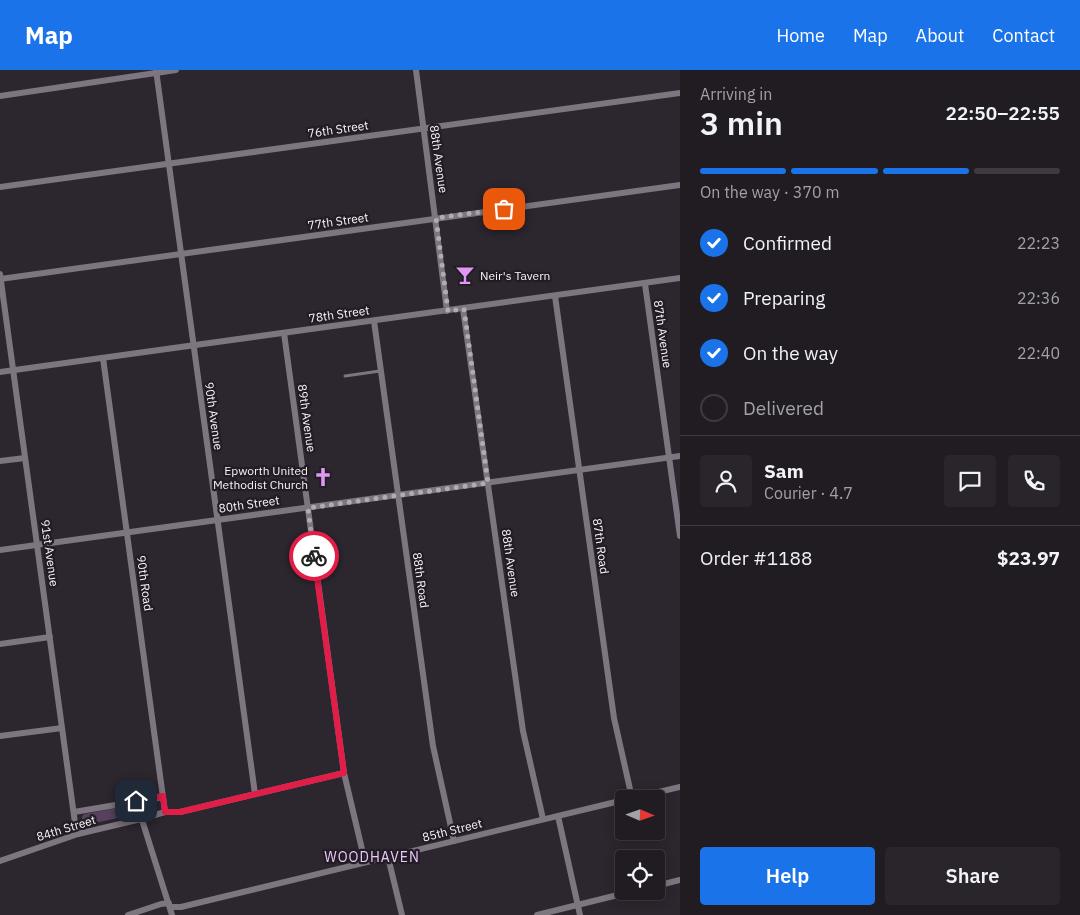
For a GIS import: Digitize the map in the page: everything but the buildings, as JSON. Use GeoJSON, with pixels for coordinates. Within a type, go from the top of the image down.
{"type":"FeatureCollection","features":[{"type":"Feature","properties":{"kind":"street"},"geometry":{"type":"LineString","coordinates":[[0,96],[157,71],[176,70]]}},
{"type":"Feature","properties":{"kind":"street","name":"88th Avenue"},"geometry":{"type":"LineString","coordinates":[[416,70],[448,311]]}},
{"type":"Feature","properties":{"kind":"street","name":"90th Avenue"},"geometry":{"type":"LineString","coordinates":[[157,71],[255,794]]}},
{"type":"Feature","properties":{"kind":"street","name":"76th Street"},"geometry":{"type":"LineString","coordinates":[[0,187],[680,93]]}},
{"type":"Feature","properties":{"kind":"street","name":"77th Street"},"geometry":{"type":"LineString","coordinates":[[0,278],[680,185]]}},
{"type":"Feature","properties":{"kind":"street","name":"91st Avenue"},"geometry":{"type":"LineString","coordinates":[[0,274],[78,834]]}},
{"type":"Feature","properties":{"kind":"street","name":"78th Street"},"geometry":{"type":"LineString","coordinates":[[0,372],[680,278]]}},
{"type":"Feature","properties":{"kind":"street","name":"87th Avenue"},"geometry":{"type":"LineString","coordinates":[[645,284],[680,536]]}},
{"type":"Feature","properties":{"kind":"street","name":"87th Road"},"geometry":{"type":"LineString","coordinates":[[555,296],[614,718],[628,790]]}},
{"type":"Feature","properties":{"kind":"street","name":"88th Avenue"},"geometry":{"type":"LineString","coordinates":[[464,309],[523,731],[543,819]]}},
{"type":"Feature","properties":{"kind":"street","name":"88th Road"},"geometry":{"type":"LineString","coordinates":[[374,321],[433,746],[454,841]]}},
{"type":"Feature","properties":{"kind":"street","name":"89th Avenue"},"geometry":{"type":"LineString","coordinates":[[284,333],[344,773],[365,862]]}},
{"type":"Feature","properties":{"kind":"street","name":"90th Road"},"geometry":{"type":"LineString","coordinates":[[103,358],[165,812]]}},
{"type":"Feature","properties":{"kind":"street","name":"80th Street"},"geometry":{"type":"LineString","coordinates":[[0,550],[680,456]]}},
{"type":"Feature","properties":{"kind":"street"},"geometry":{"type":"LineString","coordinates":[[0,462],[25,458]]}},
{"type":"Feature","properties":{"kind":"street"},"geometry":{"type":"LineString","coordinates":[[0,644],[50,637]]}},
{"type":"Feature","properties":{"kind":"street"},"geometry":{"type":"LineString","coordinates":[[0,736],[62,728]]}},
{"type":"Feature","properties":{"kind":"street","name":"84th Street"},"geometry":{"type":"LineString","coordinates":[[0,861],[78,834],[165,812],[180,812],[344,773]]}},
{"type":"Feature","properties":{"kind":"street"},"geometry":{"type":"LineString","coordinates":[[665,790],[680,787]]}},
{"type":"Feature","properties":{"kind":"street","name":"84th Street"},"geometry":{"type":"LineString","coordinates":[[74,812],[163,796]]}},
{"type":"Feature","properties":{"kind":"street"},"geometry":{"type":"LineString","coordinates":[[136,801],[172,915]]}},
{"type":"Feature","properties":{"kind":"street","name":"85th Street"},"geometry":{"type":"LineString","coordinates":[[128,915],[162,904],[182,907],[615,802]]}},
{"type":"Feature","properties":{"kind":"street"},"geometry":{"type":"LineString","coordinates":[[558,816],[580,915]]}},
{"type":"Feature","properties":{"kind":"street"},"geometry":{"type":"LineString","coordinates":[[388,857],[402,915]]}},
{"type":"Feature","properties":{"kind":"street"},"geometry":{"type":"LineString","coordinates":[[665,884],[680,880]]}},
{"type":"Feature","properties":{"kind":"street"},"geometry":{"type":"LineString","coordinates":[[537,915],[615,896]]}},
{"type":"Feature","properties":{"kind":"lane"},"geometry":{"type":"LineString","coordinates":[[345,376],[381,371]]}},
{"type":"Feature","properties":{"kind":"shaded area"},"geometry":{"type":"Polygon","coordinates":[[[128,806],[132,808],[133,812],[131,815],[86,825],[82,822],[84,814],[128,806]]]}},
{"type":"Feature","properties":{"kind":"way so far"},"geometry":{"type":"LineString","coordinates":[[314,556],[308,508],[488,483],[464,309],[448,311],[436,218],[504,209]]}},
{"type":"Feature","properties":{"kind":"place","name":"Neir's Tavern"},"geometry":{"type":"Point","coordinates":[465,275]}},
{"type":"Feature","properties":{"kind":"place","name":"Epworth United Methodist Church"},"geometry":{"type":"Point","coordinates":[323,477]}},
{"type":"Feature","properties":{"kind":"district","name":"WOODHAVEN"},"geometry":{"type":"Point","coordinates":[372,857]}},
{"type":"Feature","properties":{"kind":"route"},"geometry":{"type":"LineString","coordinates":[[136,801],[163,796],[165,812],[180,812],[344,773],[314,556]]}}]}
